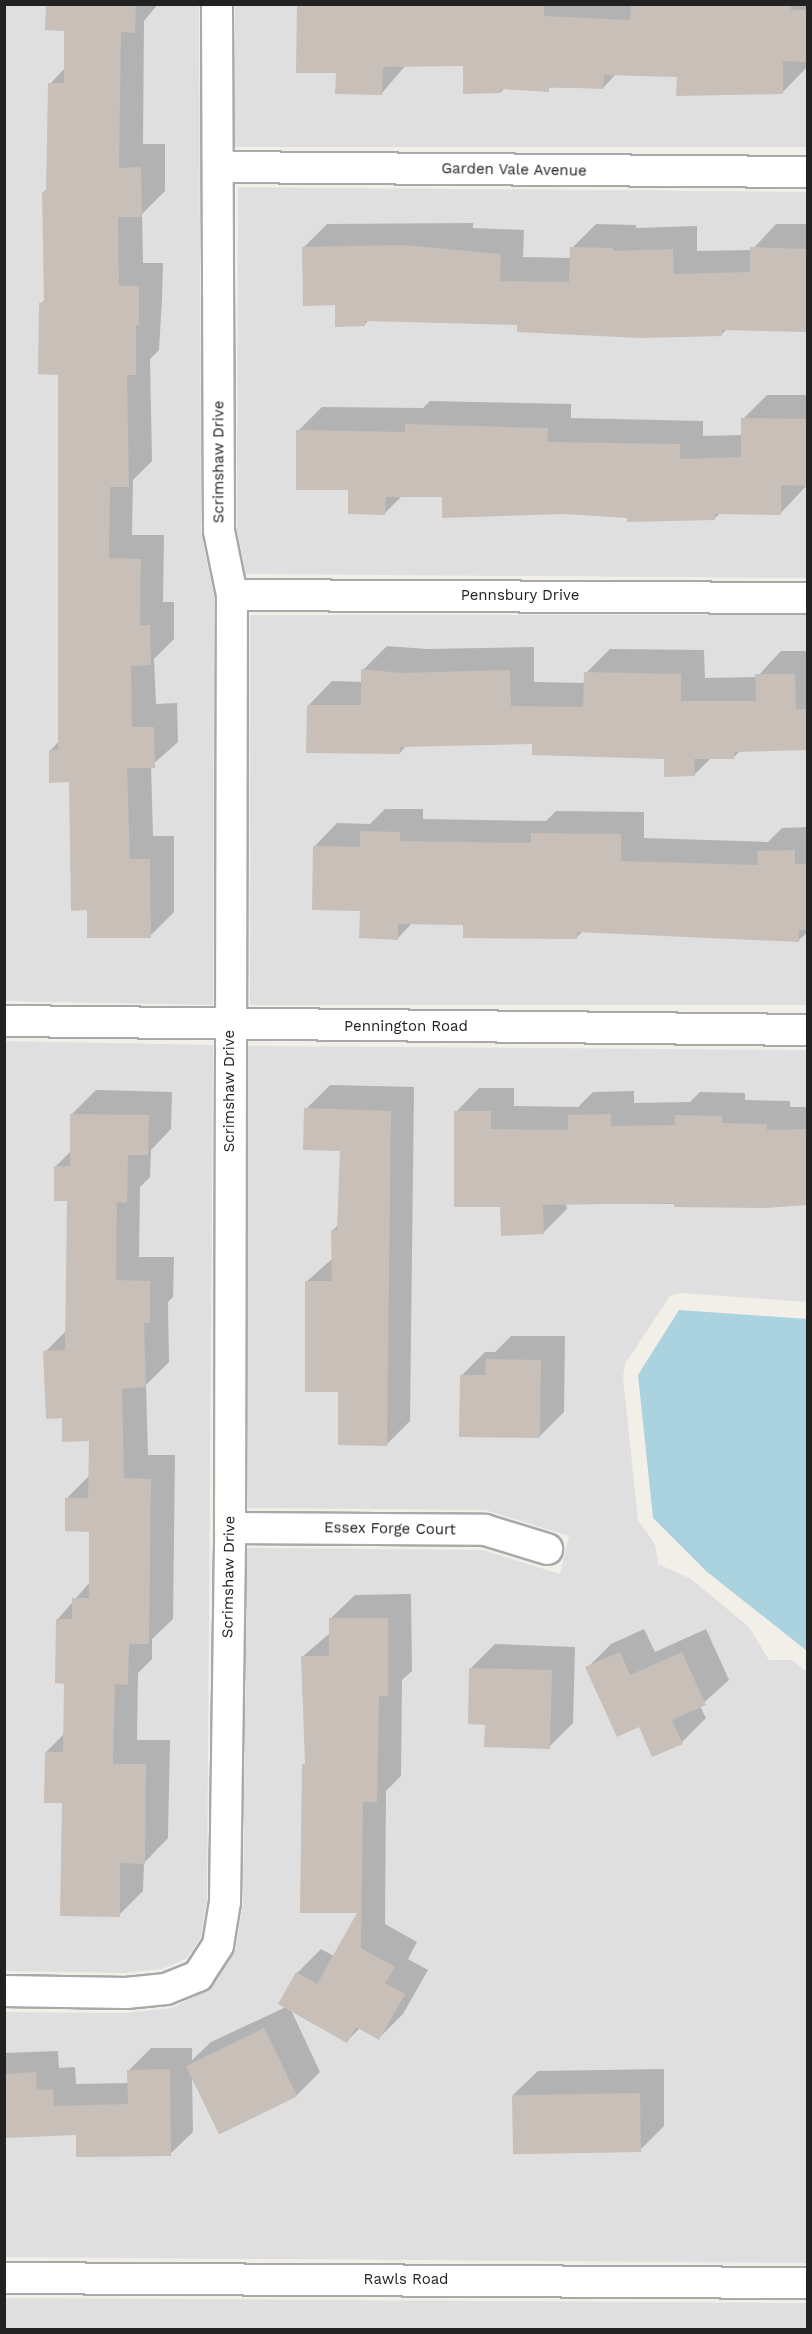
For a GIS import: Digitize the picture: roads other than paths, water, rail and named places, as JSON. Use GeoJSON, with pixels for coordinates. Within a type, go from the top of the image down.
{"type":"FeatureCollection","features":[{"type":"Feature","properties":{"kind":"street","name":"Scrimshaw Drive"},"geometry":{"type":"LineString","coordinates":[[4,1992],[126,1993],[166,1989],[198,1976],[218,1945],[225,1902],[230,1528],[232,595],[219,531],[220,167],[217,4]]}},
{"type":"Feature","properties":{"kind":"street","name":"Garden Vale Avenue"},"geometry":{"type":"LineString","coordinates":[[220,167],[807,172]]}},
{"type":"Feature","properties":{"kind":"street","name":"Pennsbury Drive"},"geometry":{"type":"LineString","coordinates":[[232,595],[807,598]]}},
{"type":"Feature","properties":{"kind":"street","name":"Pennington Road"},"geometry":{"type":"LineString","coordinates":[[4,1021],[807,1030]]}},
{"type":"Feature","properties":{"kind":"street","name":"Essex Forge Court"},"geometry":{"type":"LineString","coordinates":[[230,1528],[485,1530],[547,1549]]}},
{"type":"Feature","properties":{"kind":"street","name":"Rawls Road"},"geometry":{"type":"LineString","coordinates":[[4,2278],[807,2283]]}},
{"type":"Feature","properties":{"kind":"water"},"geometry":{"type":"Polygon","coordinates":[[[679,1310],[807,1319],[807,1651],[706,1571],[653,1518],[638,1375],[679,1310]]]}}]}
